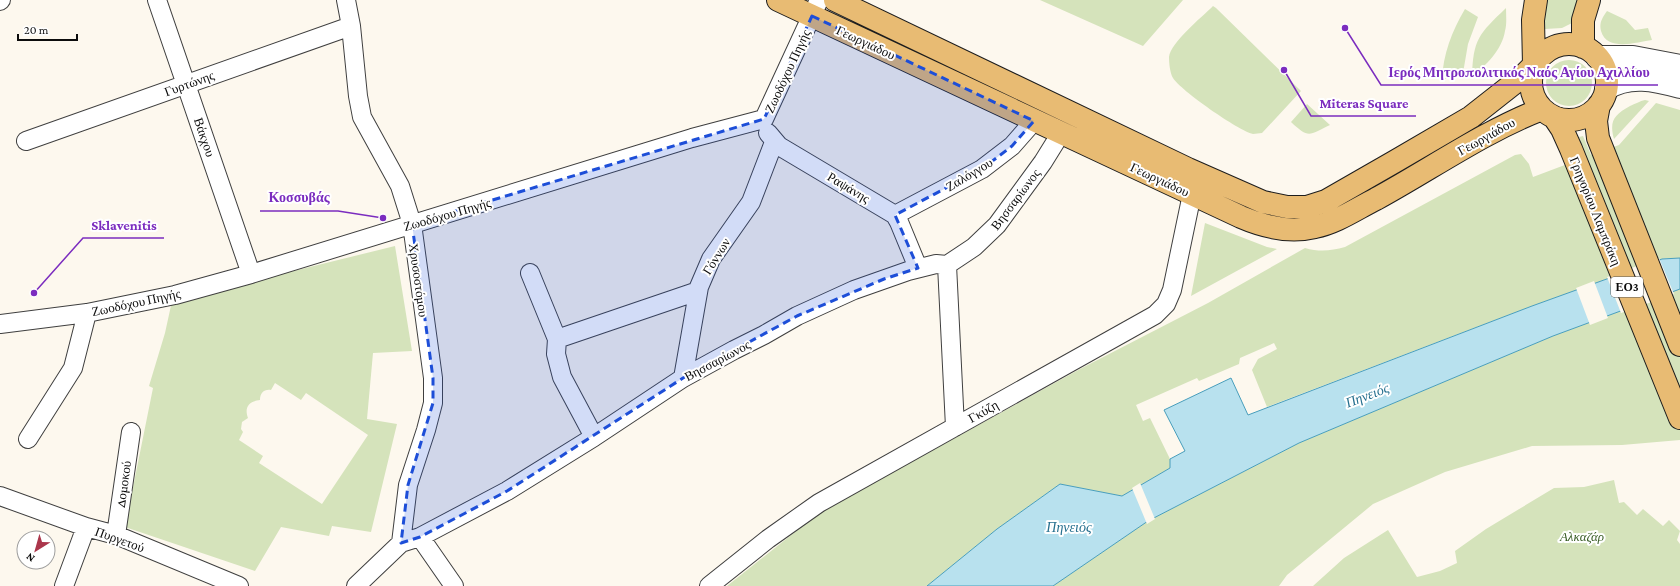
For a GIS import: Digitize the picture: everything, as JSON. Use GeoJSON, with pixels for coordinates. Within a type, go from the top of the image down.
{"type":"FeatureCollection","features":[{"type":"Feature","properties":{"kind":"main road","name":"Γεωργιάδου"},"geometry":{"type":"LineString","coordinates":[[778,0],[816,8],[1034,121],[1241,217],[1262,225],[1282,229],[1308,229],[1333,222],[1391,191],[1497,129],[1548,113]]}},
{"type":"Feature","properties":{"kind":"main road","name":"Γεωργιάδου"},"geometry":{"type":"LineString","coordinates":[[835,0],[1181,166],[1251,197],[1276,205],[1298,208],[1307,207],[1334,196],[1446,132],[1484,107],[1534,66]]}},
{"type":"Feature","properties":{"kind":"main road","name":"ΕΟ3"},"geometry":{"type":"LineString","coordinates":[[1536,0],[1534,20],[1534,66],[1530,80],[1531,89],[1536,102],[1548,113]]}},
{"type":"Feature","properties":{"kind":"main road","name":"ΕΟ3"},"geometry":{"type":"LineString","coordinates":[[1589,0],[1583,20],[1590,52],[1605,72],[1607,81],[1602,97],[1596,128],[1601,146],[1680,345]]}},
{"type":"Feature","properties":{"kind":"main road"},"geometry":{"type":"LineString","coordinates":[[1534,66],[1542,55],[1555,46],[1567,44],[1590,52]]}},
{"type":"Feature","properties":{"kind":"main road"},"geometry":{"type":"LineString","coordinates":[[1548,113],[1566,120],[1578,119],[1590,114],[1602,97]]}},
{"type":"Feature","properties":{"kind":"main road","name":"Γρηγορίου Λαμπράκη"},"geometry":{"type":"LineString","coordinates":[[1548,113],[1562,129],[1574,156],[1680,418]]}},
{"type":"Feature","properties":{"kind":"main road"},"geometry":{"type":"LineString","coordinates":[[1307,207],[1308,229]]}},
{"type":"Feature","properties":{"kind":"street","name":"Βάκχου"},"geometry":{"type":"LineString","coordinates":[[157,0],[252,274]]}},
{"type":"Feature","properties":{"kind":"street","name":"Χρυσοστόμου"},"geometry":{"type":"LineString","coordinates":[[346,0],[351,26],[358,96],[362,117],[400,186],[412,224],[433,378],[433,403],[408,486],[401,543]]}},
{"type":"Feature","properties":{"kind":"street","name":"Ζωοδόχου Πηγής"},"geometry":{"type":"LineString","coordinates":[[0,324],[87,313],[175,295],[252,274],[692,138],[764,119],[816,8]]}},
{"type":"Feature","properties":{"kind":"street","name":"Γυρτώνης"},"geometry":{"type":"LineString","coordinates":[[26,141],[351,26]]}},
{"type":"Feature","properties":{"kind":"street"},"geometry":{"type":"LineString","coordinates":[[1590,52],[1659,61],[1680,66]]}},
{"type":"Feature","properties":{"kind":"street"},"geometry":{"type":"LineString","coordinates":[[1602,97],[1619,82],[1639,79],[1658,80],[1680,87]]}},
{"type":"Feature","properties":{"kind":"street"},"geometry":{"type":"LineString","coordinates":[[764,119],[767,131],[774,142]]}},
{"type":"Feature","properties":{"kind":"street","name":"Ζαλόγγου"},"geometry":{"type":"LineString","coordinates":[[895,215],[982,169],[1012,146],[1034,121]]}},
{"type":"Feature","properties":{"kind":"street","name":"Βησσαρίωνος"},"geometry":{"type":"LineString","coordinates":[[356,586],[401,543],[420,537],[507,491],[594,437],[683,378],[797,316],[884,279],[936,264],[947,265],[974,247],[997,225],[1043,162],[1061,133]]}},
{"type":"Feature","properties":{"kind":"street","name":"Ραψάνης"},"geometry":{"type":"LineString","coordinates":[[774,142],[895,215]]}},
{"type":"Feature","properties":{"kind":"street","name":"Γόννων"},"geometry":{"type":"LineString","coordinates":[[683,378],[698,292],[711,259],[751,202],[774,142]]}},
{"type":"Feature","properties":{"kind":"street","name":"Γκύζη"},"geometry":{"type":"LineString","coordinates":[[709,586],[768,539],[819,503],[1139,325],[1163,308],[1172,290],[1192,194]]}},
{"type":"Feature","properties":{"kind":"street"},"geometry":{"type":"LineString","coordinates":[[895,215],[918,268]]}},
{"type":"Feature","properties":{"kind":"street"},"geometry":{"type":"LineString","coordinates":[[947,265],[955,427]]}},
{"type":"Feature","properties":{"kind":"street"},"geometry":{"type":"LineString","coordinates":[[530,273],[557,339],[556,354],[562,377],[594,437]]}},
{"type":"Feature","properties":{"kind":"street"},"geometry":{"type":"LineString","coordinates":[[557,339],[698,292]]}},
{"type":"Feature","properties":{"kind":"street"},"geometry":{"type":"LineString","coordinates":[[28,439],[72,368],[87,313]]}},
{"type":"Feature","properties":{"kind":"street","name":"Δομοκού"},"geometry":{"type":"LineString","coordinates":[[116,535],[130,432]]}},
{"type":"Feature","properties":{"kind":"street","name":"Πυργετού"},"geometry":{"type":"LineString","coordinates":[[0,496],[86,527],[116,535],[239,586]]}},
{"type":"Feature","properties":{"kind":"street"},"geometry":{"type":"LineString","coordinates":[[64,586],[86,527]]}},
{"type":"Feature","properties":{"kind":"street"},"geometry":{"type":"LineString","coordinates":[[420,537],[454,586]]}},
{"type":"Feature","properties":{"kind":"highlighted area"},"geometry":{"type":"Polygon","coordinates":[[[812,16],[1034,121],[1012,146],[982,169],[895,215],[918,268],[884,279],[797,316],[683,378],[507,491],[420,537],[401,543],[408,485],[433,403],[433,378],[412,224],[764,119],[812,16]]]}},
{"type":"Feature","properties":{"kind":"green space"},"geometry":{"type":"Polygon","coordinates":[[[1040,0],[1183,0],[1143,46],[1040,0]]]}},
{"type":"Feature","properties":{"kind":"green space"},"geometry":{"type":"Polygon","coordinates":[[[1546,0],[1579,0],[1572,23],[1562,28],[1545,29],[1543,24],[1546,0]]]}},
{"type":"Feature","properties":{"kind":"green space"},"geometry":{"type":"Polygon","coordinates":[[[1213,6],[1301,91],[1262,133],[1253,134],[1223,118],[1186,91],[1172,76],[1169,57],[1175,44],[1194,23],[1213,6]]]}},
{"type":"Feature","properties":{"kind":"green space"},"geometry":{"type":"Polygon","coordinates":[[[1506,8],[1506,28],[1501,45],[1493,57],[1472,77],[1474,54],[1479,38],[1489,24],[1506,8]]]}},
{"type":"Feature","properties":{"kind":"green space"},"geometry":{"type":"Polygon","coordinates":[[[1465,9],[1478,17],[1468,44],[1463,73],[1442,80],[1446,52],[1456,26],[1465,9]]]}},
{"type":"Feature","properties":{"kind":"green space"},"geometry":{"type":"Polygon","coordinates":[[[1607,11],[1626,20],[1635,30],[1648,28],[1652,40],[1631,44],[1616,44],[1609,42],[1604,37],[1600,28],[1601,21],[1607,11]]]}},
{"type":"Feature","properties":{"kind":"green space"},"geometry":{"type":"Polygon","coordinates":[[[1565,60],[1573,60],[1582,64],[1588,70],[1592,83],[1588,96],[1582,102],[1573,106],[1565,106],[1556,102],[1550,96],[1546,87],[1546,79],[1550,70],[1556,64],[1565,60]]]}},
{"type":"Feature","properties":{"kind":"green space"},"geometry":{"type":"Polygon","coordinates":[[[1645,100],[1649,101],[1614,139],[1612,128],[1614,119],[1620,112],[1645,100]]]}},
{"type":"Feature","properties":{"kind":"green space"},"geometry":{"type":"Polygon","coordinates":[[[1656,103],[1680,110],[1680,258],[1662,259],[1532,306],[1267,407],[1252,370],[1258,359],[1277,349],[1274,343],[1240,358],[1239,364],[1199,381],[1197,378],[1136,405],[1143,421],[1150,418],[1170,459],[1170,468],[1122,496],[1060,484],[997,529],[927,586],[727,586],[805,524],[833,505],[1080,369],[1208,303],[1305,248],[1325,250],[1345,247],[1515,155],[1521,154],[1529,164],[1533,177],[1586,157],[1579,137],[1583,136],[1591,155],[1619,145],[1656,103]]]}},
{"type":"Feature","properties":{"kind":"green space"},"geometry":{"type":"Polygon","coordinates":[[[1307,104],[1330,125],[1309,134],[1302,131],[1291,122],[1307,104]]]}},
{"type":"Feature","properties":{"kind":"green space"},"geometry":{"type":"Polygon","coordinates":[[[1205,223],[1267,247],[1277,249],[1191,296],[1205,223]]]}},
{"type":"Feature","properties":{"kind":"green space"},"geometry":{"type":"Polygon","coordinates":[[[395,246],[412,351],[373,353],[367,419],[397,424],[371,532],[332,526],[329,536],[281,527],[255,571],[125,527],[153,388],[149,386],[165,333],[172,301],[395,246]],[[275,383],[271,390],[266,390],[263,392],[260,400],[248,405],[248,418],[242,422],[241,429],[243,432],[239,440],[263,456],[259,463],[322,504],[368,435],[306,393],[301,400],[275,383]]]}},
{"type":"Feature","properties":{"kind":"green space"},"geometry":{"type":"Polygon","coordinates":[[[1680,289],[1680,440],[1622,445],[1532,446],[1445,472],[1373,504],[1287,575],[1279,586],[1053,586],[1148,521],[1299,443],[1553,336],[1680,289]]]}},
{"type":"Feature","properties":{"kind":"green space","name":"Αλκαζάρ"},"geometry":{"type":"Polygon","coordinates":[[[1614,480],[1619,503],[1624,502],[1637,515],[1643,509],[1663,526],[1669,520],[1680,531],[1677,540],[1680,544],[1680,586],[1313,586],[1344,558],[1388,530],[1417,577],[1440,571],[1457,563],[1455,551],[1486,529],[1554,488],[1584,487],[1614,480]]]}},
{"type":"Feature","properties":{"kind":"water","name":"Πηνειός"},"geometry":{"type":"Polygon","coordinates":[[[1680,258],[1680,289],[1553,336],[1299,443],[1148,521],[1053,586],[927,586],[997,529],[1060,484],[1122,496],[1170,468],[1170,459],[1185,451],[1164,410],[1231,378],[1248,415],[1532,306],[1662,259],[1680,258]]]}},
{"type":"Feature","properties":{"kind":"pier"},"geometry":{"type":"Polygon","coordinates":[[[1659,258],[1674,294],[1621,313],[1607,277],[1659,258]]]}},
{"type":"Feature","properties":{"kind":"pier"},"geometry":{"type":"Polygon","coordinates":[[[1594,281],[1608,318],[1590,325],[1576,288],[1594,281]]]}},
{"type":"Feature","properties":{"kind":"pier"},"geometry":{"type":"Polygon","coordinates":[[[1140,483],[1155,519],[1147,524],[1132,488],[1140,483]]]}},
{"type":"Feature","properties":{"kind":"place","name":"Ιερός Μητροπολιτικός Ναός Αγίου Αχιλλίου"},"geometry":{"type":"Point","coordinates":[1345,28]}},
{"type":"Feature","properties":{"kind":"place","name":"Miteras Square"},"geometry":{"type":"Point","coordinates":[1284,70]}},
{"type":"Feature","properties":{"kind":"place","name":"Κοσσυβάς"},"geometry":{"type":"Point","coordinates":[383,218]}},
{"type":"Feature","properties":{"kind":"place","name":"Sklavenitis"},"geometry":{"type":"Point","coordinates":[34,293]}}]}
